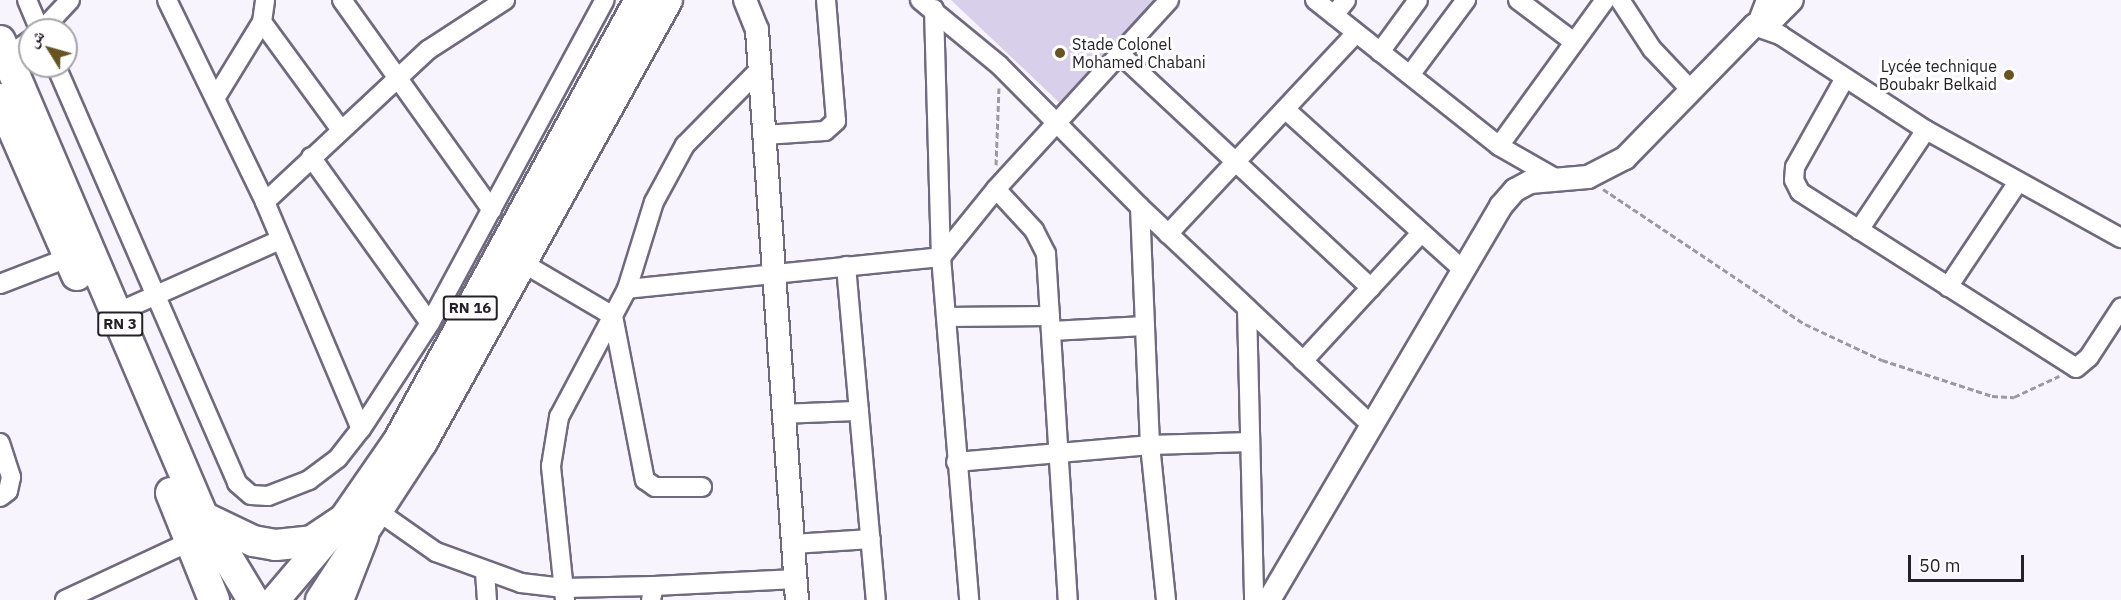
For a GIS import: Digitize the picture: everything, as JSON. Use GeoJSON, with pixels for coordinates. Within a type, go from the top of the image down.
{"type":"FeatureCollection","features":[{"type":"Feature","properties":{"kind":"highway","name":"RN 3"},"geometry":{"type":"LineString","coordinates":[[12,46],[116,313],[197,530],[214,600]]}},
{"type":"Feature","properties":{"kind":"highway","name":"RN 3"},"geometry":{"type":"LineString","coordinates":[[0,99],[70,257],[197,530],[253,600]]}},
{"type":"Feature","properties":{"kind":"highway"},"geometry":{"type":"LineString","coordinates":[[197,530],[276,545],[312,541],[362,523]]}},
{"type":"Feature","properties":{"kind":"highway"},"geometry":{"type":"LineString","coordinates":[[338,600],[362,523]]}},
{"type":"Feature","properties":{"kind":"main road","name":"RN 16"},"geometry":{"type":"LineString","coordinates":[[275,600],[362,523],[423,442],[668,0]]}},
{"type":"Feature","properties":{"kind":"main road","name":"RN 16"},"geometry":{"type":"LineString","coordinates":[[320,600],[362,523],[398,440],[636,2]]}},
{"type":"Feature","properties":{"kind":"street"},"geometry":{"type":"LineString","coordinates":[[27,0],[35,18]]}},
{"type":"Feature","properties":{"kind":"street"},"geometry":{"type":"LineString","coordinates":[[53,18],[70,0]]}},
{"type":"Feature","properties":{"kind":"street"},"geometry":{"type":"LineString","coordinates":[[167,0],[265,202],[361,429]]}},
{"type":"Feature","properties":{"kind":"street"},"geometry":{"type":"LineString","coordinates":[[216,97],[262,22],[265,0]]}},
{"type":"Feature","properties":{"kind":"street"},"geometry":{"type":"LineString","coordinates":[[265,202],[311,156],[428,50],[506,0]]}},
{"type":"Feature","properties":{"kind":"street"},"geometry":{"type":"LineString","coordinates":[[61,78],[237,483],[251,495],[268,496],[309,480],[338,458],[361,429],[430,323],[605,0]]}},
{"type":"Feature","properties":{"kind":"street"},"geometry":{"type":"LineString","coordinates":[[362,523],[485,572],[565,594],[796,590],[772,272],[757,30],[745,0]]}},
{"type":"Feature","properties":{"kind":"street"},"geometry":{"type":"LineString","coordinates":[[764,135],[825,131],[836,121],[826,0]]}},
{"type":"Feature","properties":{"kind":"street"},"geometry":{"type":"LineString","coordinates":[[627,289],[940,256],[996,189],[1169,0]]}},
{"type":"Feature","properties":{"kind":"street"},"geometry":{"type":"LineString","coordinates":[[1315,0],[1499,146],[1555,178]]}},
{"type":"Feature","properties":{"kind":"street"},"geometry":{"type":"LineString","coordinates":[[1334,15],[1346,0]]}},
{"type":"Feature","properties":{"kind":"street"},"geometry":{"type":"LineString","coordinates":[[1380,52],[1418,0]]}},
{"type":"Feature","properties":{"kind":"street"},"geometry":{"type":"LineString","coordinates":[[1410,75],[1466,0]]}},
{"type":"Feature","properties":{"kind":"street"},"geometry":{"type":"LineString","coordinates":[[1518,0],[1574,42]]}},
{"type":"Feature","properties":{"kind":"street"},"geometry":{"type":"LineString","coordinates":[[1499,146],[1605,0]]}},
{"type":"Feature","properties":{"kind":"street"},"geometry":{"type":"LineString","coordinates":[[1269,600],[1501,206],[1515,190],[1530,182],[1555,178],[1588,177],[1625,158],[1690,89],[1757,24],[1768,0]]}},
{"type":"Feature","properties":{"kind":"street"},"geometry":{"type":"LineString","coordinates":[[1757,24],[1774,18],[1792,0]]}},
{"type":"Feature","properties":{"kind":"street"},"geometry":{"type":"LineString","coordinates":[[1625,2],[1652,49],[1690,89]]}},
{"type":"Feature","properties":{"kind":"street"},"geometry":{"type":"LineString","coordinates":[[352,4],[396,80],[492,210]]}},
{"type":"Feature","properties":{"kind":"street"},"geometry":{"type":"LineString","coordinates":[[927,4],[999,65],[1140,207],[1372,426]]}},
{"type":"Feature","properties":{"kind":"street"},"geometry":{"type":"LineString","coordinates":[[927,4],[940,256],[969,600]]}},
{"type":"Feature","properties":{"kind":"street"},"geometry":{"type":"LineString","coordinates":[[262,22],[341,130]]}},
{"type":"Feature","properties":{"kind":"street"},"geometry":{"type":"LineString","coordinates":[[1757,24],[1780,35],[1926,130],[2121,238]]}},
{"type":"Feature","properties":{"kind":"street"},"geometry":{"type":"LineString","coordinates":[[1168,234],[1356,33]]}},
{"type":"Feature","properties":{"kind":"street"},"geometry":{"type":"LineString","coordinates":[[1120,54],[1371,288]]}},
{"type":"Feature","properties":{"kind":"street"},"geometry":{"type":"LineString","coordinates":[[565,594],[551,466],[559,417],[627,289],[654,202],[685,145],[760,69]]}},
{"type":"Feature","properties":{"kind":"street"},"geometry":{"type":"LineString","coordinates":[[1845,78],[1795,167],[1794,180],[1800,192],[2076,368],[2089,357],[2121,308]]}},
{"type":"Feature","properties":{"kind":"street"},"geometry":{"type":"LineString","coordinates":[[1285,109],[1463,270]]}},
{"type":"Feature","properties":{"kind":"street"},"geometry":{"type":"LineString","coordinates":[[1859,230],[1926,130]]}},
{"type":"Feature","properties":{"kind":"street"},"geometry":{"type":"LineString","coordinates":[[311,156],[430,323]]}},
{"type":"Feature","properties":{"kind":"street"},"geometry":{"type":"LineString","coordinates":[[1948,287],[2018,182]]}},
{"type":"Feature","properties":{"kind":"street"},"geometry":{"type":"LineString","coordinates":[[996,189],[1043,243],[1051,323],[1068,600]]}},
{"type":"Feature","properties":{"kind":"street"},"geometry":{"type":"LineString","coordinates":[[1140,207],[1150,445],[1166,600]]}},
{"type":"Feature","properties":{"kind":"street"},"geometry":{"type":"LineString","coordinates":[[1303,361],[1422,233]]}},
{"type":"Feature","properties":{"kind":"street"},"geometry":{"type":"LineString","coordinates":[[116,313],[280,240]]}},
{"type":"Feature","properties":{"kind":"street"},"geometry":{"type":"LineString","coordinates":[[0,284],[70,257]]}},
{"type":"Feature","properties":{"kind":"street"},"geometry":{"type":"LineString","coordinates":[[523,263],[613,316],[645,480],[655,487],[702,487]]}},
{"type":"Feature","properties":{"kind":"street"},"geometry":{"type":"LineString","coordinates":[[846,266],[876,600]]}},
{"type":"Feature","properties":{"kind":"street"},"geometry":{"type":"LineString","coordinates":[[1247,308],[1254,600]]}},
{"type":"Feature","properties":{"kind":"street"},"geometry":{"type":"LineString","coordinates":[[946,317],[1145,326]]}},
{"type":"Feature","properties":{"kind":"street"},"geometry":{"type":"LineString","coordinates":[[783,414],[859,411]]}},
{"type":"Feature","properties":{"kind":"street"},"geometry":{"type":"LineString","coordinates":[[956,462],[1059,455],[1150,445],[1250,442]]}},
{"type":"Feature","properties":{"kind":"street"},"geometry":{"type":"LineString","coordinates":[[0,443],[11,477],[8,491],[0,497]]}},
{"type":"Feature","properties":{"kind":"street"},"geometry":{"type":"LineString","coordinates":[[66,600],[197,530]]}},
{"type":"Feature","properties":{"kind":"street"},"geometry":{"type":"LineString","coordinates":[[793,544],[871,539]]}},
{"type":"Feature","properties":{"kind":"street"},"geometry":{"type":"LineString","coordinates":[[485,572],[488,600]]}},
{"type":"Feature","properties":{"kind":"path"},"geometry":{"type":"LineString","coordinates":[[996,189],[999,65]]}},
{"type":"Feature","properties":{"kind":"path"},"geometry":{"type":"LineString","coordinates":[[1588,177],[1644,220],[1805,324],[1882,360],[1992,396],[2014,397],[2076,368]]}},
{"type":"Feature","properties":{"kind":"shaded area","name":"Stade Colonel Mohamed Chabani"},"geometry":{"type":"Polygon","coordinates":[[[951,0],[1163,0],[1063,106],[951,0]]]}},
{"type":"Feature","properties":{"kind":"place","name":"Stade Colonel Mohamed Chabani"},"geometry":{"type":"Point","coordinates":[1060,53]}},
{"type":"Feature","properties":{"kind":"place","name":"Lycée technique Boubakr Belkaid"},"geometry":{"type":"Point","coordinates":[2009,75]}}]}
